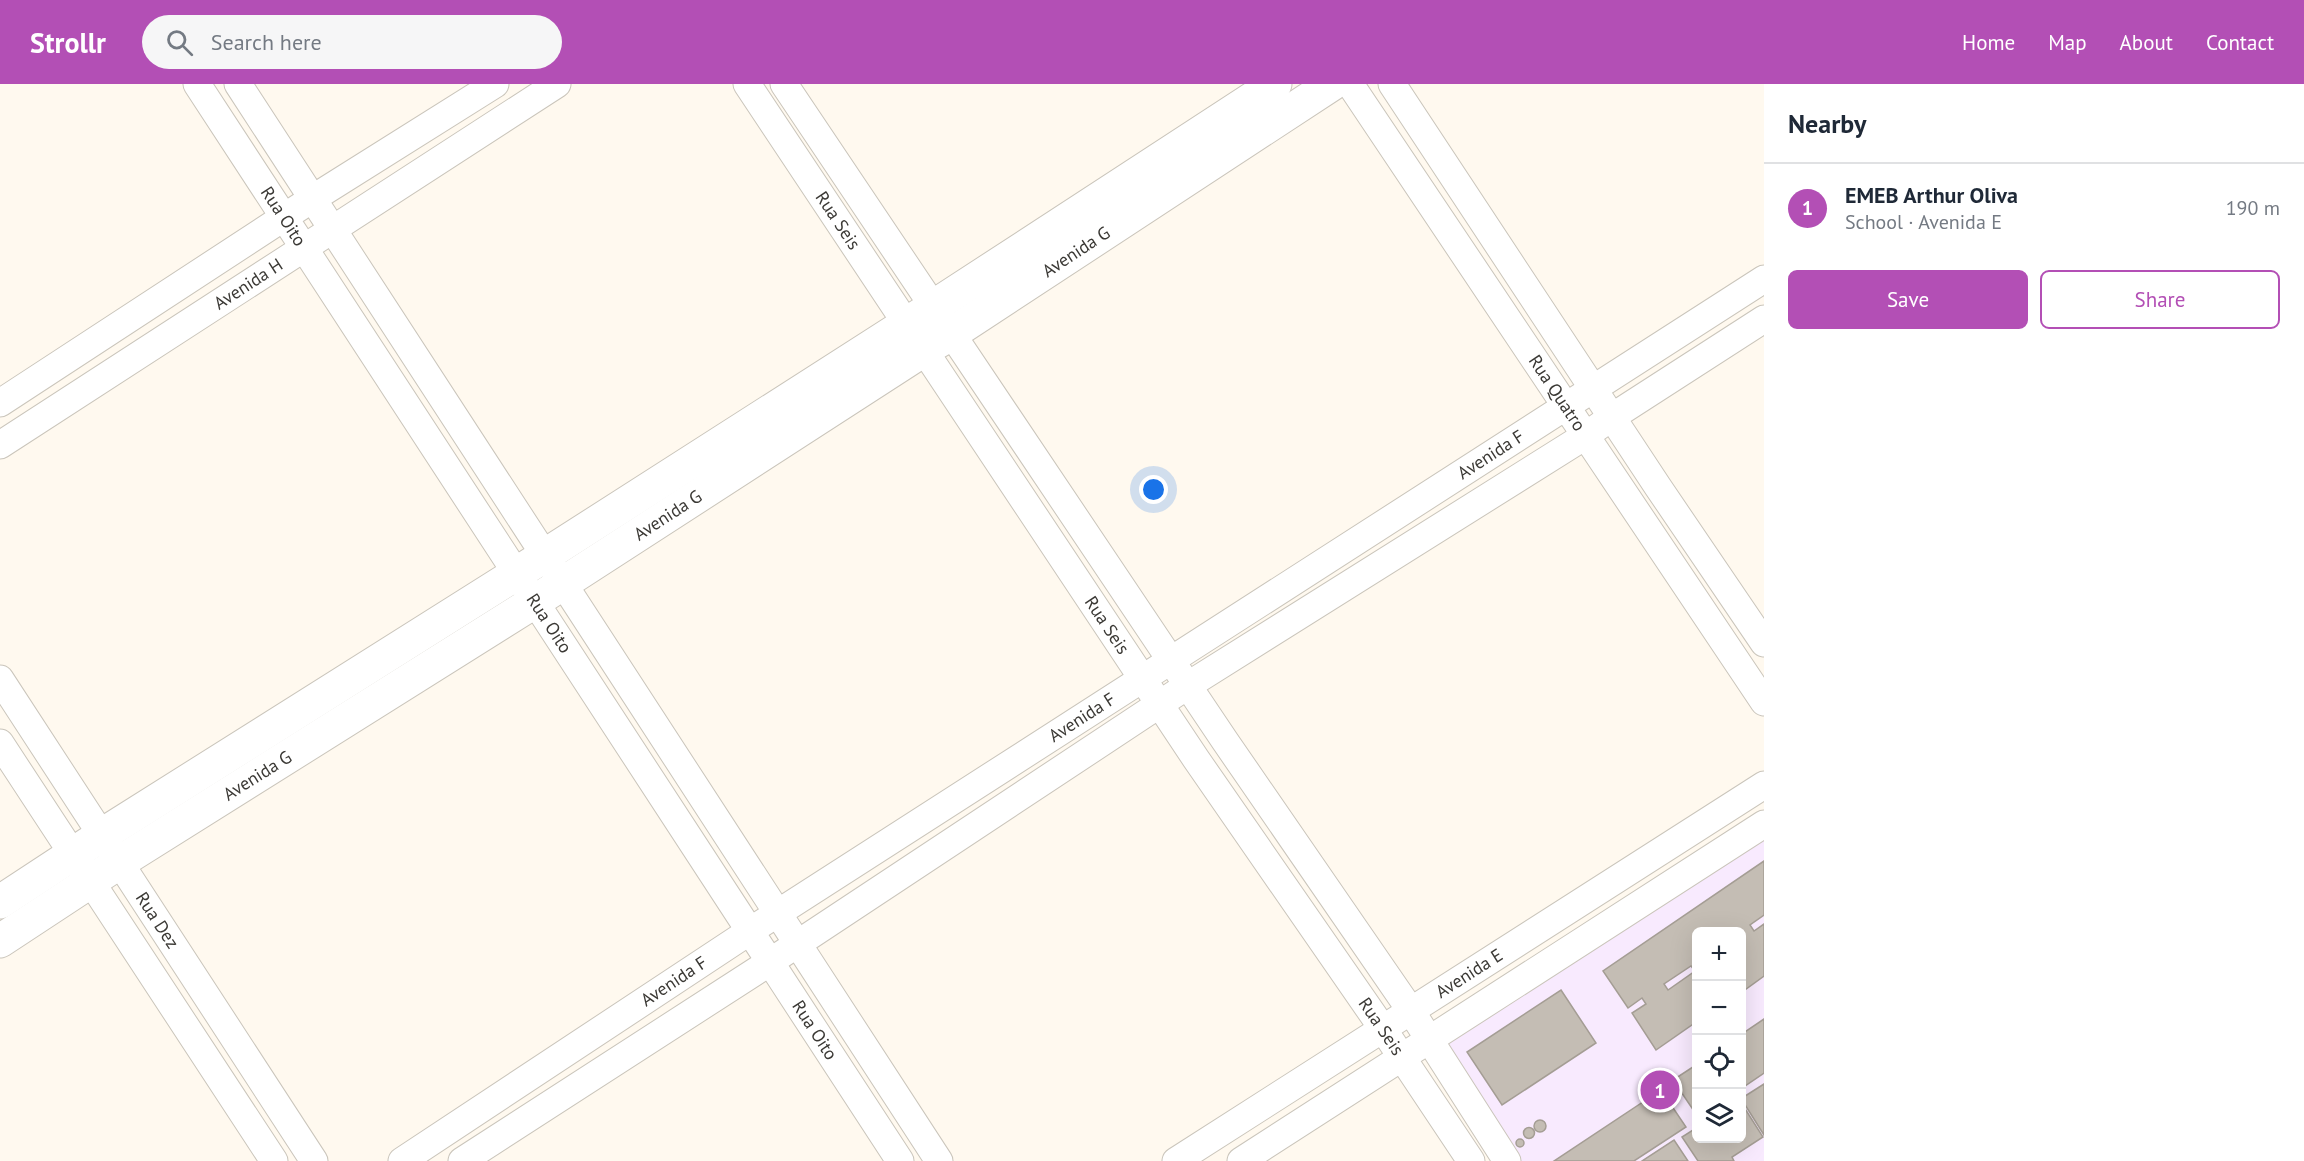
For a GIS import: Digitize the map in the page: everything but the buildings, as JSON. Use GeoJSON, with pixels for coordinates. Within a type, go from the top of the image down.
{"type":"FeatureCollection","features":[{"type":"Feature","properties":{"kind":"street","name":"Rua Oito"},"geometry":{"type":"LineString","coordinates":[[197,84],[900,1161]]}},
{"type":"Feature","properties":{"kind":"street","name":"Rua Oito"},"geometry":{"type":"LineString","coordinates":[[238,84],[939,1161]]}},
{"type":"Feature","properties":{"kind":"street","name":"Avenida H"},"geometry":{"type":"LineString","coordinates":[[0,403],[312,199],[495,84]]}},
{"type":"Feature","properties":{"kind":"street","name":"Avenida H"},"geometry":{"type":"LineString","coordinates":[[0,445],[557,84]]}},
{"type":"Feature","properties":{"kind":"street","name":"Rua Seis"},"geometry":{"type":"LineString","coordinates":[[747,84],[929,328],[1170,660],[1411,1011],[1507,1161]]}},
{"type":"Feature","properties":{"kind":"street","name":"Rua Seis"},"geometry":{"type":"LineString","coordinates":[[784,84],[1142,678],[1403,1057],[1471,1161]]}},
{"type":"Feature","properties":{"kind":"street","name":"Avenida G"},"geometry":{"type":"LineString","coordinates":[[0,941],[120,862],[534,602],[1275,84]]}},
{"type":"Feature","properties":{"kind":"street","name":"Avenida G"},"geometry":{"type":"LineString","coordinates":[[0,902],[543,555],[929,328],[1332,84]]}},
{"type":"Feature","properties":{"kind":"street","name":"Rua Quatro"},"geometry":{"type":"LineString","coordinates":[[1350,84],[1764,702]]}},
{"type":"Feature","properties":{"kind":"street","name":"Rua Quatro"},"geometry":{"type":"LineString","coordinates":[[1392,84],[1764,643]]}},
{"type":"Feature","properties":{"kind":"street"},"geometry":{"type":"LineString","coordinates":[[1392,149],[1421,128]]}},
{"type":"Feature","properties":{"kind":"street","name":"Avenida F"},"geometry":{"type":"LineString","coordinates":[[402,1161],[750,931],[1764,279]]}},
{"type":"Feature","properties":{"kind":"street","name":"Avenida F"},"geometry":{"type":"LineString","coordinates":[[462,1161],[770,962],[1188,686],[1585,436],[1764,319]]}},
{"type":"Feature","properties":{"kind":"street","name":"Rua Dez"},"geometry":{"type":"LineString","coordinates":[[0,679],[314,1161]]}},
{"type":"Feature","properties":{"kind":"street","name":"Rua Dez"},"geometry":{"type":"LineString","coordinates":[[0,743],[274,1161]]}},
{"type":"Feature","properties":{"kind":"street","name":"Avenida E"},"geometry":{"type":"LineString","coordinates":[[1176,1161],[1764,785]]}},
{"type":"Feature","properties":{"kind":"street","name":"Avenida E"},"geometry":{"type":"LineString","coordinates":[[1241,1161],[1764,824]]}},
{"type":"Feature","properties":{"kind":"shaded area"},"geometry":{"type":"Polygon","coordinates":[[[1764,830],[1764,1161],[1518,1161],[1441,1042],[1764,830]]]}},
{"type":"Feature","properties":{"kind":"place","name":"EMEB Arthur Oliva"},"geometry":{"type":"Point","coordinates":[1660,1090]}}]}
